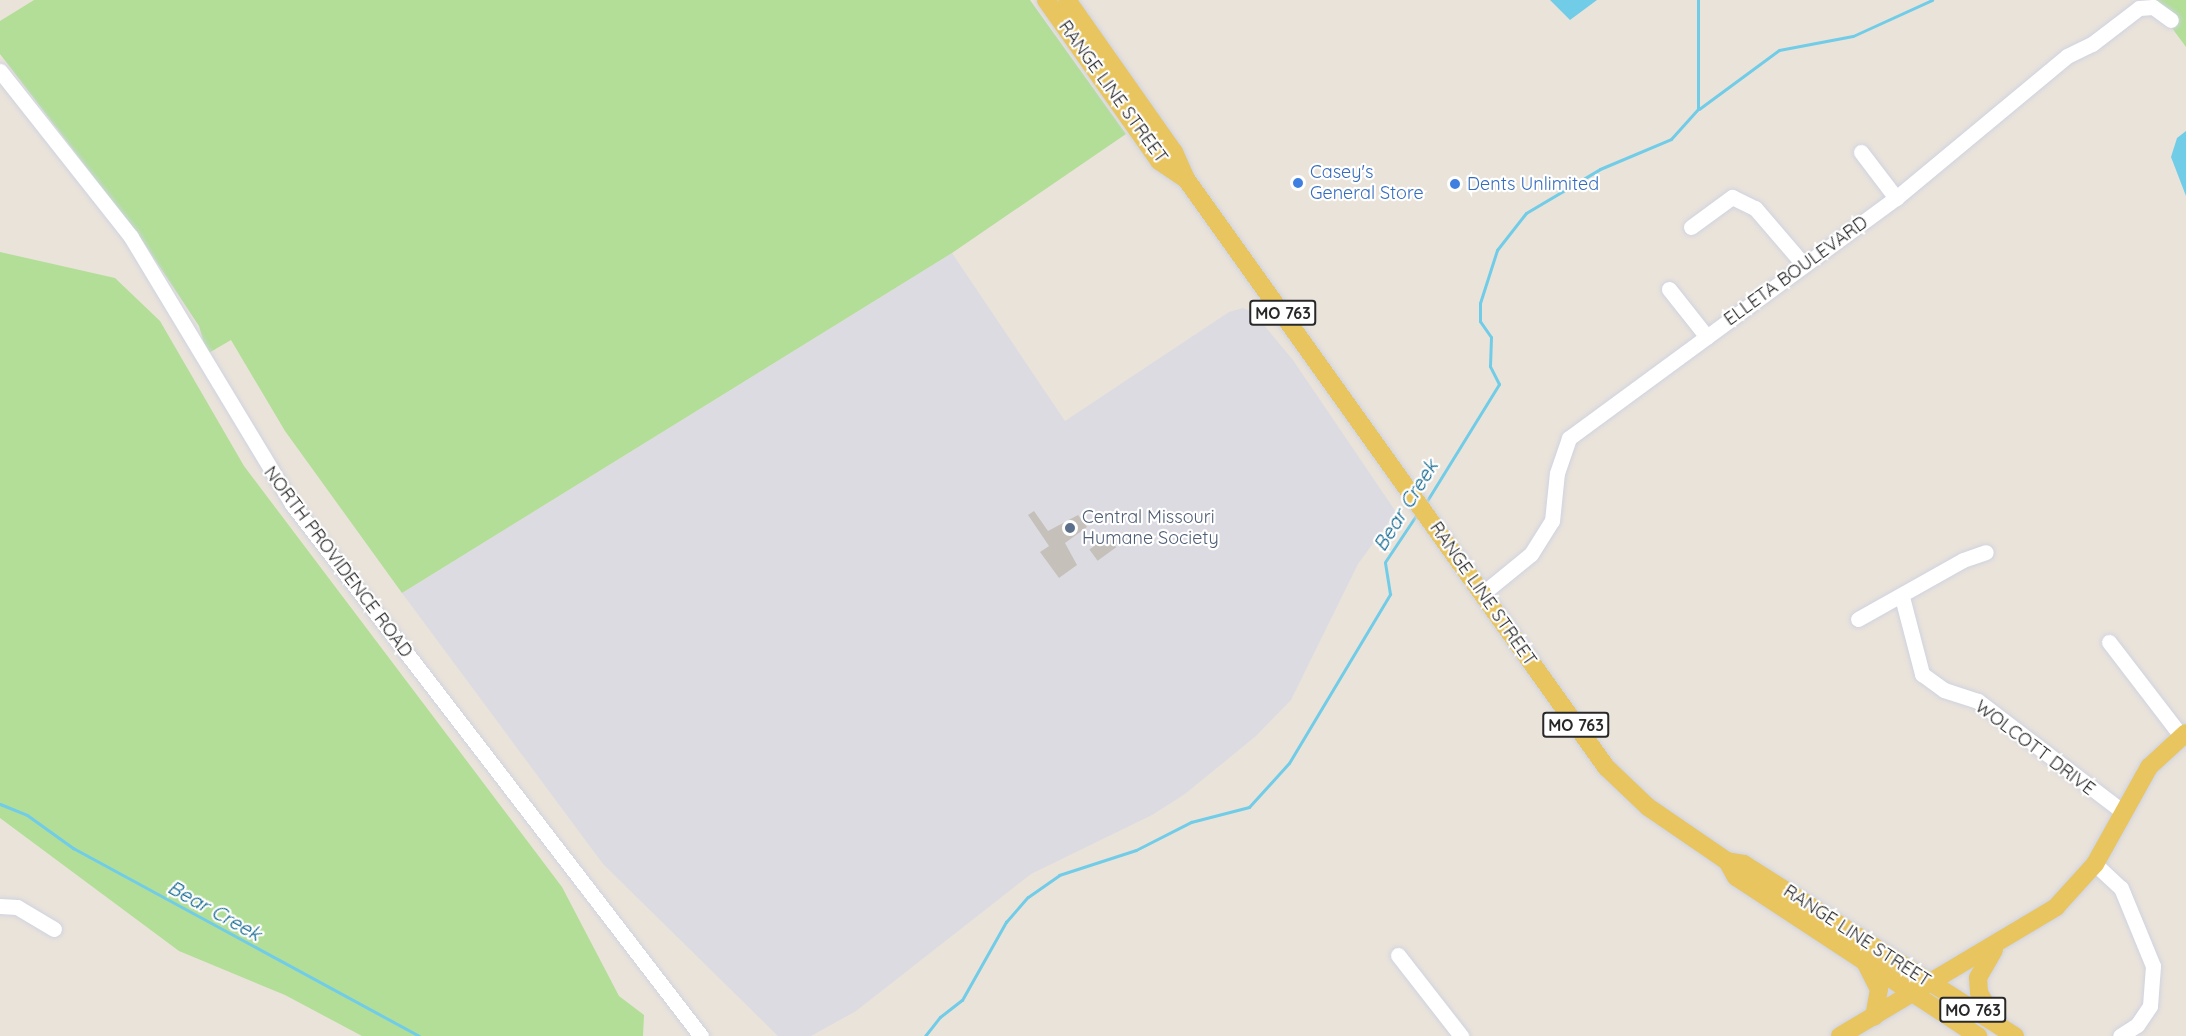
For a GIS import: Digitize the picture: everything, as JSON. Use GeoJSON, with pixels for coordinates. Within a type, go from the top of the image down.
{"type":"FeatureCollection","features":[{"type":"Feature","properties":{"kind":"main road","name":"RANGE LINE STREET"},"geometry":{"type":"LineString","coordinates":[[1046,0],[1159,161],[1186,179]]}},
{"type":"Feature","properties":{"kind":"main road","name":"RANGE LINE STREET"},"geometry":{"type":"LineString","coordinates":[[1067,0],[1174,152],[1186,179],[1606,767],[1648,807],[1727,861],[1744,864],[1923,988],[1978,1036]]}},
{"type":"Feature","properties":{"kind":"main road"},"geometry":{"type":"LineString","coordinates":[[1840,1036],[2000,943],[2056,907],[2095,864],[2121,811],[2149,767],[2184,735]]}},
{"type":"Feature","properties":{"kind":"main road","name":"RANGE LINE STREET"},"geometry":{"type":"LineString","coordinates":[[1727,861],[1736,877],[1863,960],[2008,1031]]}},
{"type":"Feature","properties":{"kind":"main road"},"geometry":{"type":"LineString","coordinates":[[2000,943],[1978,978],[1979,993],[2008,1031]]}},
{"type":"Feature","properties":{"kind":"main road"},"geometry":{"type":"LineString","coordinates":[[1863,960],[1879,989],[1874,1017]]}},
{"type":"Feature","properties":{"kind":"street","name":"ELLETA BOULEVARD"},"geometry":{"type":"LineString","coordinates":[[1482,594],[1531,554],[1552,520],[1557,473],[1569,438],[1803,264],[1896,198],[2067,56],[2092,44],[2139,8],[2153,6],[2171,20]]}},
{"type":"Feature","properties":{"kind":"street","name":"NORTH PROVIDENCE ROAD"},"geometry":{"type":"LineString","coordinates":[[0,71],[131,237],[292,504],[701,1036]]}},
{"type":"Feature","properties":{"kind":"street"},"geometry":{"type":"LineString","coordinates":[[1862,152],[1896,198]]}},
{"type":"Feature","properties":{"kind":"street"},"geometry":{"type":"LineString","coordinates":[[1691,227],[1732,197],[1755,208],[1803,264]]}},
{"type":"Feature","properties":{"kind":"street"},"geometry":{"type":"LineString","coordinates":[[1669,289],[1707,337]]}},
{"type":"Feature","properties":{"kind":"street"},"geometry":{"type":"LineString","coordinates":[[1858,619],[1902,597],[1956,564],[1986,552]]}},
{"type":"Feature","properties":{"kind":"street","name":"WOLCOTT DRIVE"},"geometry":{"type":"LineString","coordinates":[[1902,597],[1922,674],[1944,690],[1978,701],[2121,811]]}},
{"type":"Feature","properties":{"kind":"street"},"geometry":{"type":"LineString","coordinates":[[2109,642],[2184,735]]}},
{"type":"Feature","properties":{"kind":"street"},"geometry":{"type":"LineString","coordinates":[[2095,864],[2121,888],[2153,966],[2150,1006],[2138,1025],[2120,1036]]}},
{"type":"Feature","properties":{"kind":"street"},"geometry":{"type":"LineString","coordinates":[[0,906],[17,907],[54,928]]}},
{"type":"Feature","properties":{"kind":"street"},"geometry":{"type":"LineString","coordinates":[[1398,955],[1461,1036]]}},
{"type":"Feature","properties":{"kind":"shaded area"},"geometry":{"type":"Polygon","coordinates":[[[952,253],[1065,421],[1229,312],[1243,308],[1253,312],[1293,360],[1396,512],[1358,564],[1291,700],[1256,736],[1185,794],[1152,815],[1031,874],[856,1011],[811,1036],[778,1036],[603,864],[402,593],[952,253]]]}},
{"type":"Feature","properties":{"kind":"green space"},"geometry":{"type":"Polygon","coordinates":[[[34,0],[1030,0],[1126,134],[952,253],[402,593],[285,431],[231,340],[207,354],[199,326],[142,240],[0,54],[0,21],[34,0]]]}},
{"type":"Feature","properties":{"kind":"green space"},"geometry":{"type":"Polygon","coordinates":[[[2151,0],[2186,0],[2186,47],[2158,9],[2151,0]]]}},
{"type":"Feature","properties":{"kind":"green space"},"geometry":{"type":"Polygon","coordinates":[[[0,252],[115,278],[160,321],[244,466],[562,887],[619,996],[644,1015],[643,1036],[362,1036],[285,995],[179,951],[0,818],[0,252]]]}},
{"type":"Feature","properties":{"kind":"water"},"geometry":{"type":"Polygon","coordinates":[[[1550,0],[1597,0],[1570,20],[1550,0]]]}},
{"type":"Feature","properties":{"kind":"water"},"geometry":{"type":"Polygon","coordinates":[[[2186,131],[2186,196],[2171,157],[2177,138],[2186,131]]]}},
{"type":"Feature","properties":{"kind":"building"},"geometry":{"type":"Polygon","coordinates":[[[1034,511],[1048,531],[1078,515],[1087,527],[1065,543],[1077,565],[1059,578],[1040,552],[1049,546],[1028,515],[1034,511]]]}},
{"type":"Feature","properties":{"kind":"building","name":"Central Missouri Humane Society"},"geometry":{"type":"Polygon","coordinates":[[[1108,536],[1116,547],[1098,561],[1089,550],[1108,536]]]}},
{"type":"Feature","properties":{"kind":"waterway","name":"Bear Creek"},"geometry":{"type":"LineString","coordinates":[[1425,504],[1499,384],[1490,366],[1491,337],[1480,321],[1480,303],[1497,250],[1526,213],[1600,169],[1671,139],[1698,109],[1698,0]]}},
{"type":"Feature","properties":{"kind":"waterway"},"geometry":{"type":"LineString","coordinates":[[1699,109],[1779,50],[1853,36],[1932,0]]}},
{"type":"Feature","properties":{"kind":"waterway","name":"Bear Creek"},"geometry":{"type":"LineString","coordinates":[[925,1036],[940,1017],[962,1000],[1006,922],[1028,897],[1059,875],[1136,850],[1191,822],[1249,807],[1289,763],[1390,594],[1385,562],[1417,514]]}},
{"type":"Feature","properties":{"kind":"waterway","name":"Bear Creek"},"geometry":{"type":"LineString","coordinates":[[0,804],[27,815],[73,848],[419,1036]]}},
{"type":"Feature","properties":{"kind":"place","name":"Casey's General Store"},"geometry":{"type":"Point","coordinates":[1298,183]}},
{"type":"Feature","properties":{"kind":"place","name":"Dents Unlimited"},"geometry":{"type":"Point","coordinates":[1455,184]}},
{"type":"Feature","properties":{"kind":"place","name":"Central Missouri Humane Society"},"geometry":{"type":"Point","coordinates":[1070,528]}}]}
